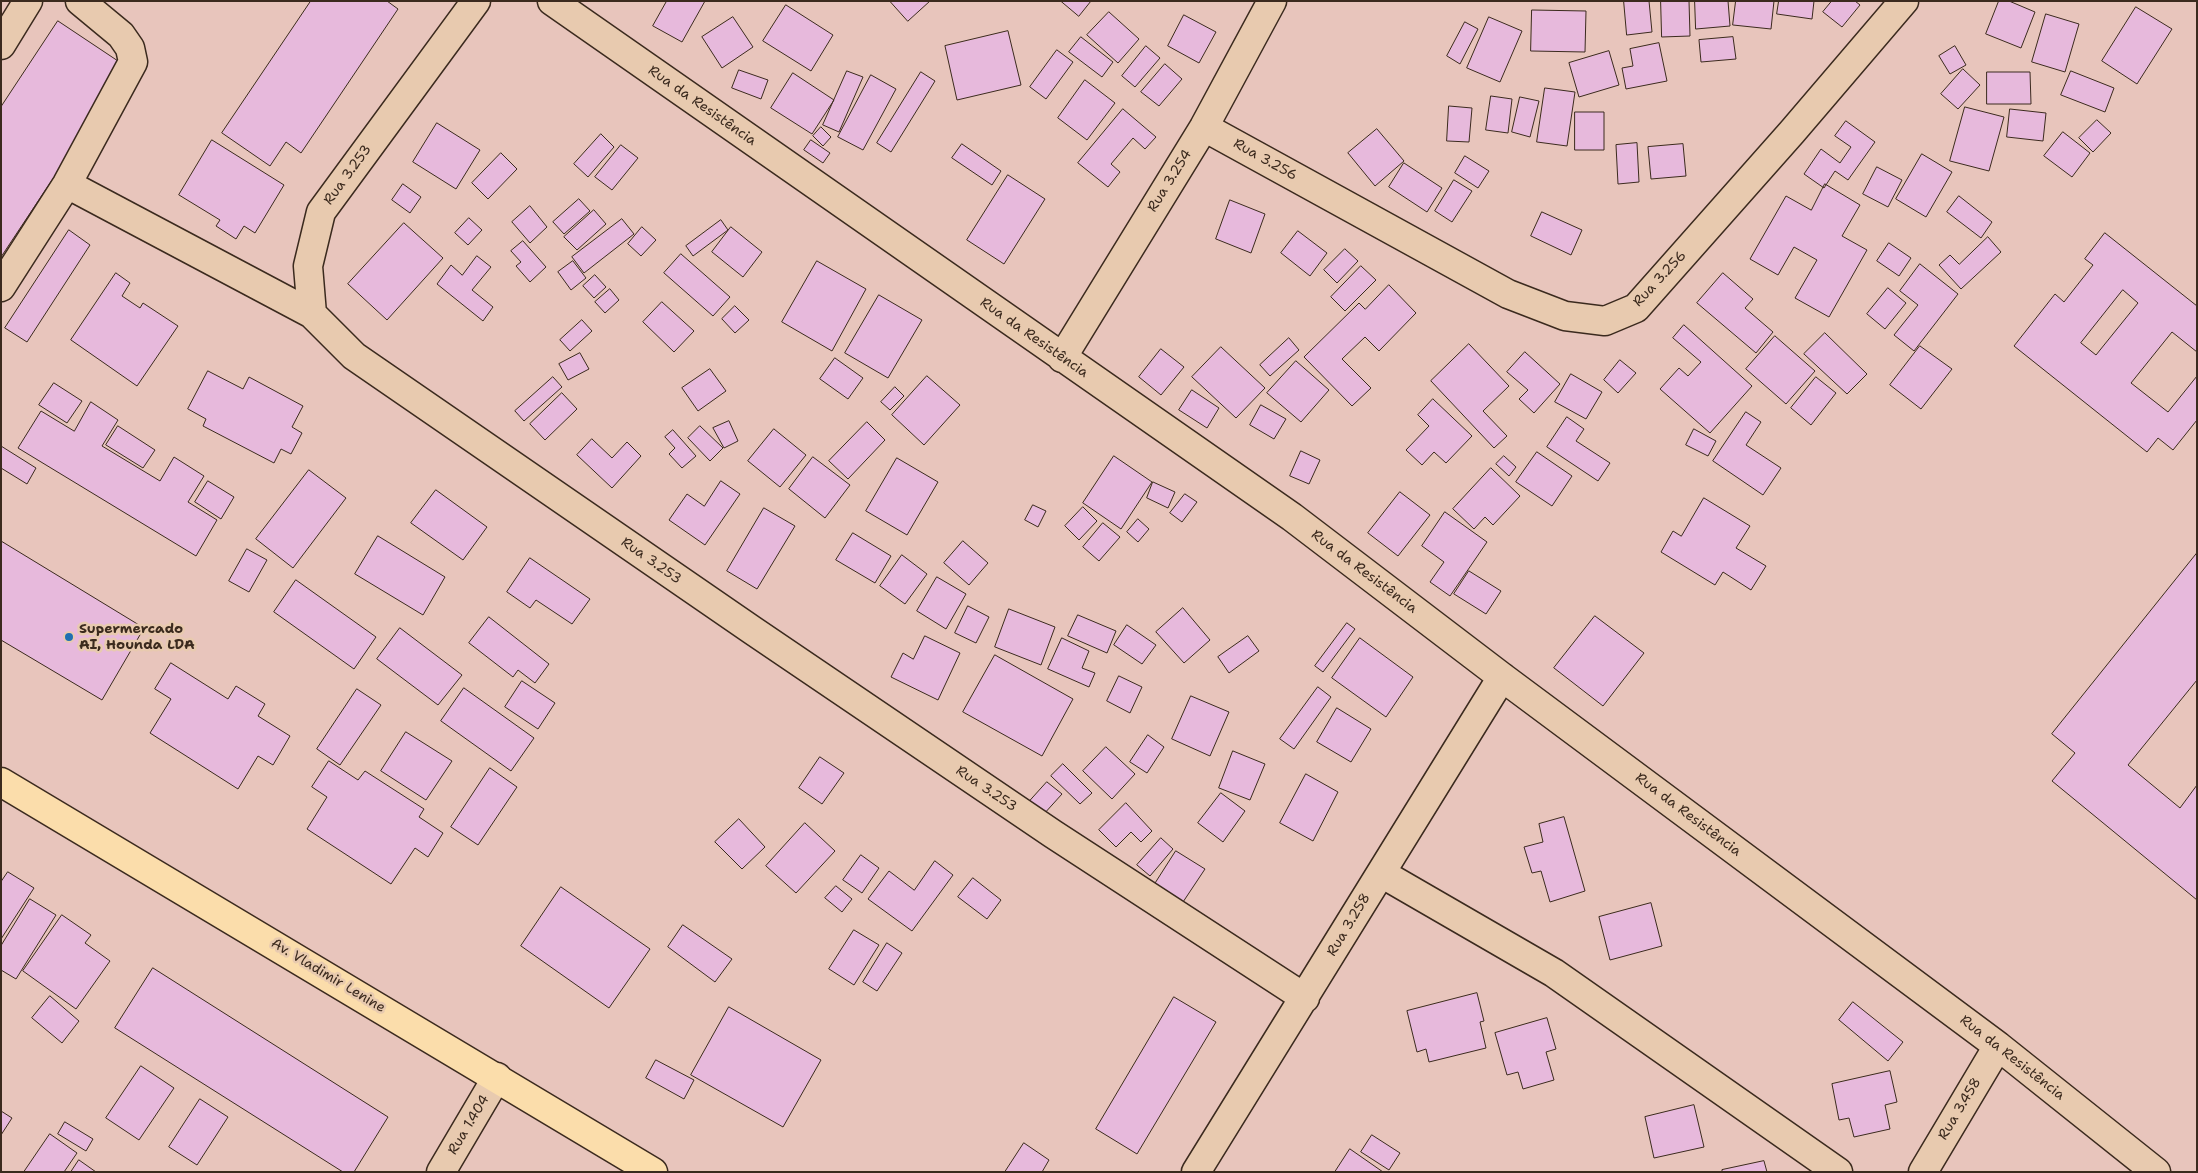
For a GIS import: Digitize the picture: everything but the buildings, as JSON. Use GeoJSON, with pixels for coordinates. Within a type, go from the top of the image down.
{"type":"FeatureCollection","features":[{"type":"Feature","properties":{"kind":"main road","name":"Av. Vladimir Lenine"},"geometry":{"type":"LineString","coordinates":[[1,782],[653,1172]]}},
{"type":"Feature","properties":{"kind":"street"},"geometry":{"type":"LineString","coordinates":[[1,45],[28,1]]}},
{"type":"Feature","properties":{"kind":"street"},"geometry":{"type":"LineString","coordinates":[[1,287],[67,184],[133,62],[130,48],[120,35],[80,1]]}},
{"type":"Feature","properties":{"kind":"street","name":"Rua 3.253"},"geometry":{"type":"LineString","coordinates":[[476,1],[321,212],[308,266],[312,314],[354,356],[752,630],[1053,834],[1305,998]]}},
{"type":"Feature","properties":{"kind":"street","name":"Rua da Resistência"},"geometry":{"type":"LineString","coordinates":[[552,1],[1292,517],[1502,677],[1998,1046],[2156,1172]]}},
{"type":"Feature","properties":{"kind":"street","name":"Rua 3.254"},"geometry":{"type":"LineString","coordinates":[[1062,358],[1204,127],[1272,1]]}},
{"type":"Feature","properties":{"kind":"street","name":"Rua 3.256"},"geometry":{"type":"LineString","coordinates":[[1204,127],[1508,294],[1565,316],[1605,321],[1636,308],[1792,132],[1904,1]]}},
{"type":"Feature","properties":{"kind":"street"},"geometry":{"type":"LineString","coordinates":[[67,184],[312,314]]}},
{"type":"Feature","properties":{"kind":"street","name":"Rua 3.258"},"geometry":{"type":"LineString","coordinates":[[1196,1172],[1502,677]]}},
{"type":"Feature","properties":{"kind":"street"},"geometry":{"type":"LineString","coordinates":[[1381,873],[1554,973],[1838,1172]]}},
{"type":"Feature","properties":{"kind":"street","name":"Rua 3.458"},"geometry":{"type":"LineString","coordinates":[[1922,1172],[1998,1046]]}},
{"type":"Feature","properties":{"kind":"street","name":"Rua 1.404"},"geometry":{"type":"LineString","coordinates":[[441,1172],[497,1077]]}},
{"type":"Feature","properties":{"kind":"place","name":"Supermercado AI, Hounda LDA"},"geometry":{"type":"Point","coordinates":[69,637]}}]}
